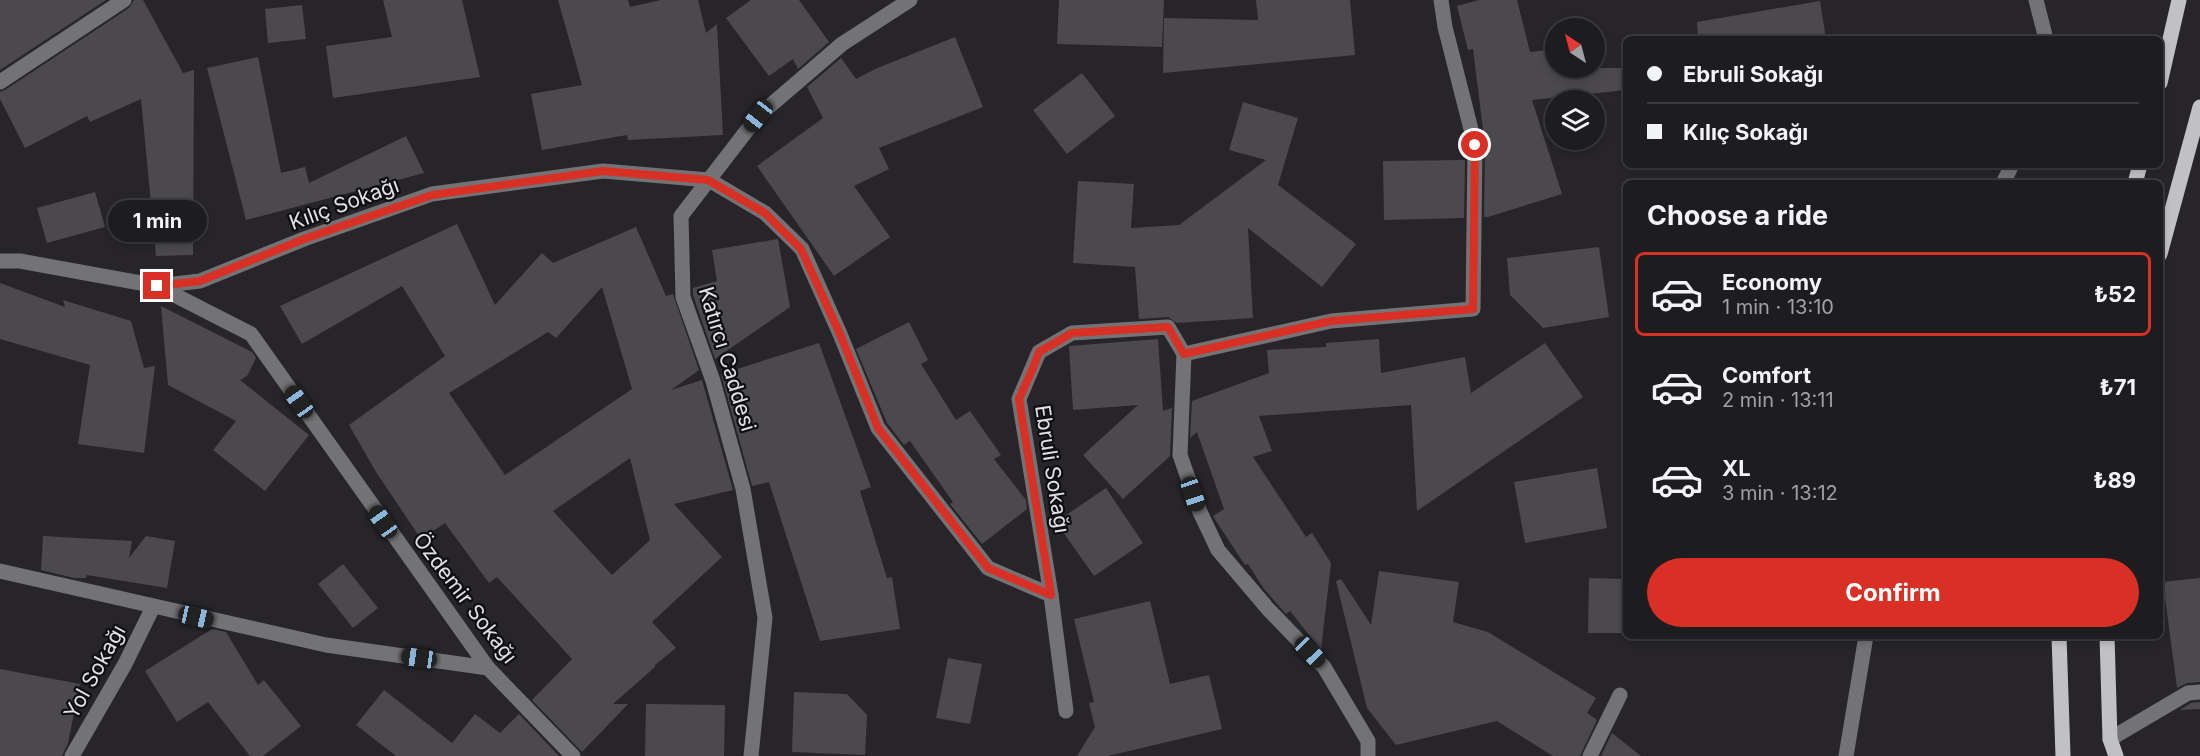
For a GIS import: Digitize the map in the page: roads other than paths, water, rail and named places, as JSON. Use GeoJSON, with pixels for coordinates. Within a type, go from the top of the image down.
{"type":"FeatureCollection","features":[{"type":"Feature","properties":{"kind":"main road"},"geometry":{"type":"LineString","coordinates":[[2163,71],[2180,0]]}},
{"type":"Feature","properties":{"kind":"main road"},"geometry":{"type":"LineString","coordinates":[[2163,243],[2200,107]]}},
{"type":"Feature","properties":{"kind":"main road"},"geometry":{"type":"LineString","coordinates":[[2059,639],[2062,756]]}},
{"type":"Feature","properties":{"kind":"main road"},"geometry":{"type":"LineString","coordinates":[[2106,639],[2110,739],[2116,756]]}},
{"type":"Feature","properties":{"kind":"street"},"geometry":{"type":"LineString","coordinates":[[0,82],[124,0]]}},
{"type":"Feature","properties":{"kind":"street","name":"Katırcı Caddesi"},"geometry":{"type":"LineString","coordinates":[[751,756],[765,618],[743,489],[713,381],[683,297],[681,216],[758,116],[842,44],[910,0]]}},
{"type":"Feature","properties":{"kind":"street"},"geometry":{"type":"LineString","coordinates":[[1368,756],[1368,741],[1324,667],[1268,609],[1218,550],[1200,512],[1180,455],[1184,354],[1331,321],[1473,309],[1475,145],[1444,27],[1441,0]]}},
{"type":"Feature","properties":{"kind":"street"},"geometry":{"type":"LineString","coordinates":[[2036,0],[2045,36]]}},
{"type":"Feature","properties":{"kind":"street","name":"Kılıç Sokağı"},"geometry":{"type":"LineString","coordinates":[[0,261],[20,261],[157,286],[200,281],[304,239],[432,195],[603,171],[708,180]]}},
{"type":"Feature","properties":{"kind":"street"},"geometry":{"type":"LineString","coordinates":[[708,180],[765,213],[801,249],[840,334],[878,428],[988,568],[1051,595],[1066,711]]}},
{"type":"Feature","properties":{"kind":"street","name":"Özdemir Sokağı"},"geometry":{"type":"LineString","coordinates":[[157,286],[251,334],[489,668],[573,756]]}},
{"type":"Feature","properties":{"kind":"street","name":"Ebruli Sokağı"},"geometry":{"type":"LineString","coordinates":[[1051,595],[1019,399],[1039,352],[1072,333],[1168,327],[1184,354]]}},
{"type":"Feature","properties":{"kind":"street"},"geometry":{"type":"LineString","coordinates":[[0,571],[326,645],[489,668]]}},
{"type":"Feature","properties":{"kind":"street","name":"Yol Sokağı"},"geometry":{"type":"LineString","coordinates":[[72,756],[125,664],[153,607]]}},
{"type":"Feature","properties":{"kind":"street"},"geometry":{"type":"LineString","coordinates":[[1846,756],[1866,639]]}},
{"type":"Feature","properties":{"kind":"street"},"geometry":{"type":"LineString","coordinates":[[2110,739],[2188,693],[2200,692]]}},
{"type":"Feature","properties":{"kind":"street"},"geometry":{"type":"LineString","coordinates":[[1590,756],[1620,695]]}}]}
